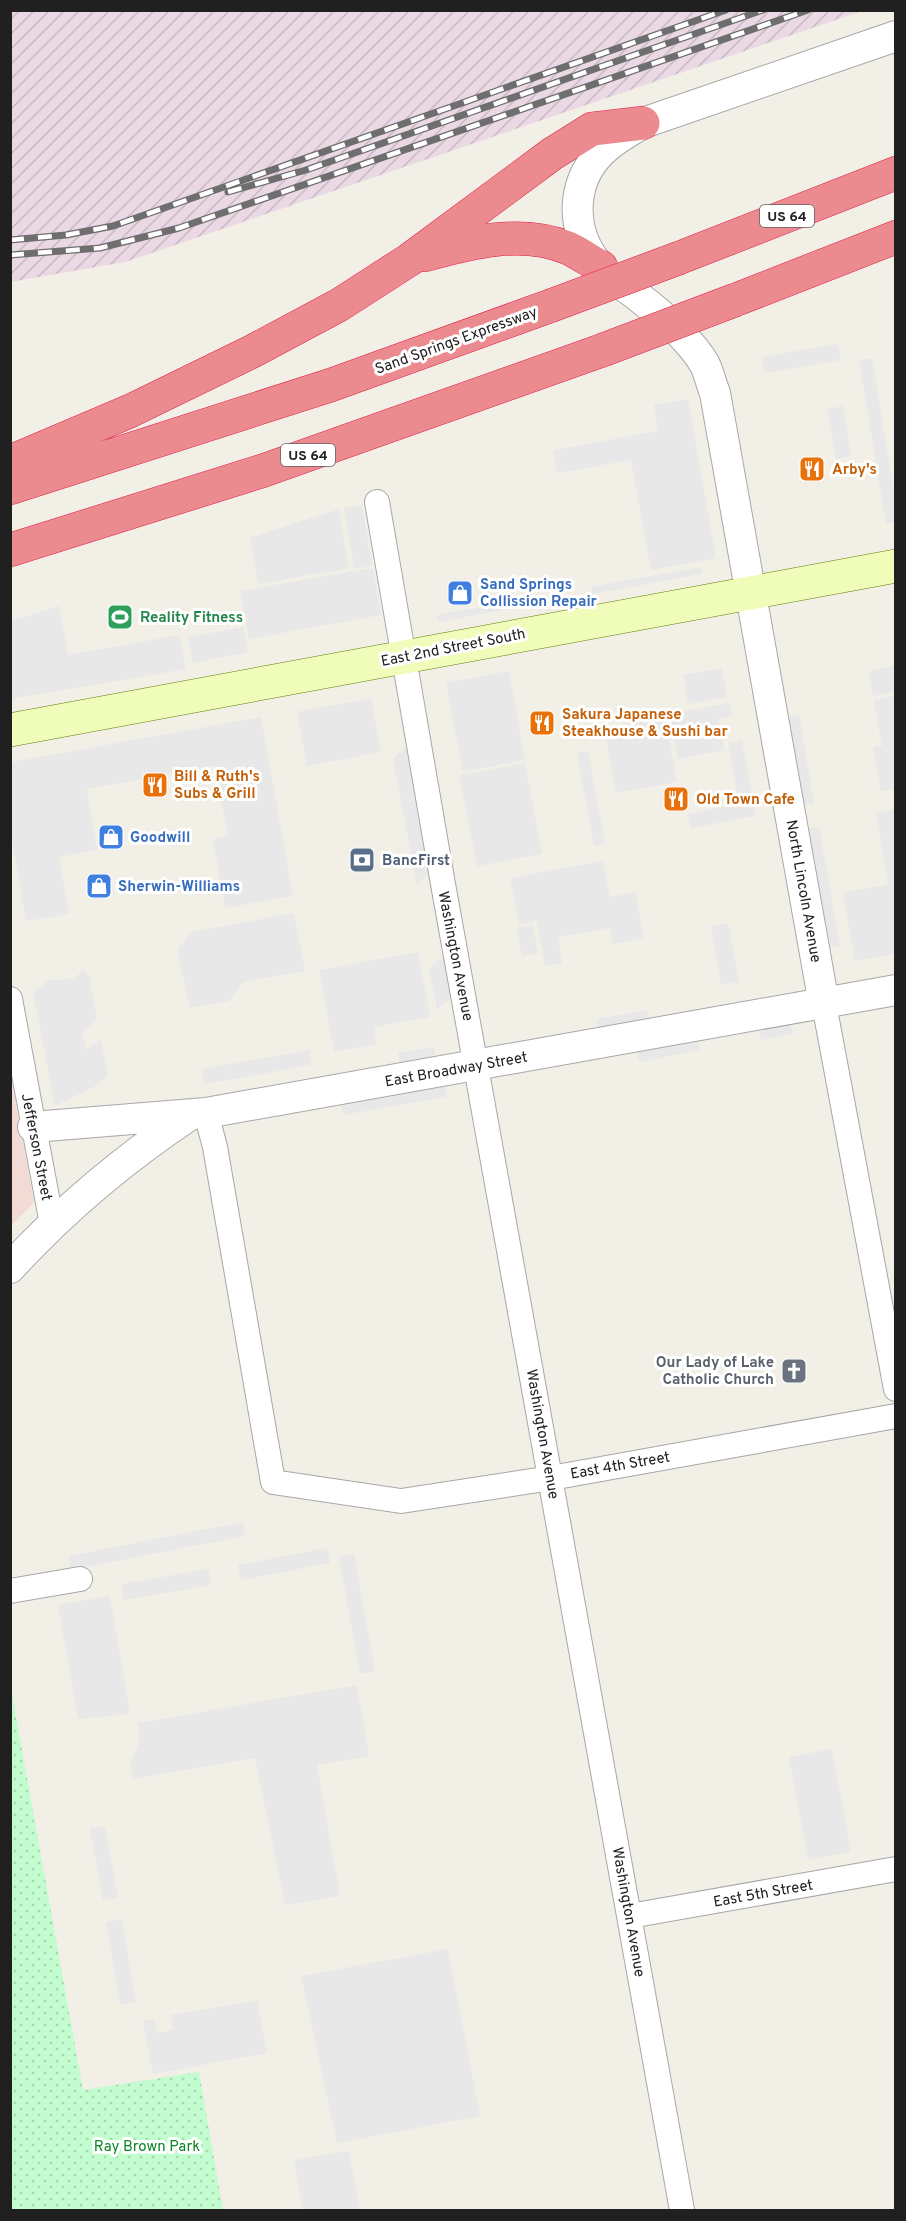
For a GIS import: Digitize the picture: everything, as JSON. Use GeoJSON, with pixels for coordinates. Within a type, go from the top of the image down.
{"type":"FeatureCollection","features":[{"type":"Feature","properties":{"kind":"highway"},"geometry":{"type":"LineString","coordinates":[[10,462],[130,411],[253,351],[339,305],[409,260],[552,154],[592,129],[643,123]]}},
{"type":"Feature","properties":{"kind":"highway","name":"Sand Springs Expressway"},"geometry":{"type":"LineString","coordinates":[[10,488],[331,385],[679,258],[896,173]]}},
{"type":"Feature","properties":{"kind":"highway","name":"US 64"},"geometry":{"type":"LineString","coordinates":[[10,550],[262,471],[603,350],[896,237]]}},
{"type":"Feature","properties":{"kind":"highway"},"geometry":{"type":"LineString","coordinates":[[409,260],[465,244],[519,239],[568,248],[601,267]]}},
{"type":"Feature","properties":{"kind":"main road","name":"East 2nd Street South"},"geometry":{"type":"LineString","coordinates":[[10,730],[896,566]]}},
{"type":"Feature","properties":{"kind":"street"},"geometry":{"type":"LineString","coordinates":[[601,267],[584,240],[578,222],[576,203],[580,183],[587,169],[609,145],[643,123],[896,36]]}},
{"type":"Feature","properties":{"kind":"street","name":"North Lincoln Avenue"},"geometry":{"type":"LineString","coordinates":[[601,267],[654,308],[685,341],[704,363],[715,393],[824,1004],[896,1389]]}},
{"type":"Feature","properties":{"kind":"street","name":"Washington Avenue"},"geometry":{"type":"LineString","coordinates":[[376,502],[682,2211]]}},
{"type":"Feature","properties":{"kind":"street","name":"East Broadway Street"},"geometry":{"type":"LineString","coordinates":[[10,1268],[51,1224],[122,1163],[198,1114],[896,990]]}},
{"type":"Feature","properties":{"kind":"street","name":"Jefferson Street"},"geometry":{"type":"LineString","coordinates":[[10,999],[51,1224]]}},
{"type":"Feature","properties":{"kind":"street"},"geometry":{"type":"LineString","coordinates":[[33,1127],[198,1114]]}},
{"type":"Feature","properties":{"kind":"street","name":"East 4th Street"},"geometry":{"type":"LineString","coordinates":[[198,1114],[215,1147],[273,1482],[401,1501],[551,1478],[896,1416]]}},
{"type":"Feature","properties":{"kind":"street"},"geometry":{"type":"LineString","coordinates":[[10,1591],[80,1579]]}},
{"type":"Feature","properties":{"kind":"street","name":"East 5th Street"},"geometry":{"type":"LineString","coordinates":[[630,1916],[896,1869]]}},
{"type":"Feature","properties":{"kind":"shaded area"},"geometry":{"type":"Polygon","coordinates":[[[11,10],[862,11],[125,262],[10,281],[11,10]]]}},
{"type":"Feature","properties":{"kind":"shaded area"},"geometry":{"type":"Polygon","coordinates":[[[838,344],[841,360],[764,373],[762,357],[838,344]]]}},
{"type":"Feature","properties":{"kind":"shaded area"},"geometry":{"type":"Polygon","coordinates":[[[872,358],[895,499],[895,522],[886,524],[859,360],[872,358]]]}},
{"type":"Feature","properties":{"kind":"shaded area"},"geometry":{"type":"Polygon","coordinates":[[[688,399],[716,558],[651,570],[631,460],[557,473],[553,450],[658,431],[654,405],[688,399]]]}},
{"type":"Feature","properties":{"kind":"shaded area"},"geometry":{"type":"Polygon","coordinates":[[[843,406],[851,456],[836,459],[827,409],[843,406]]]}},
{"type":"Feature","properties":{"kind":"shaded area"},"geometry":{"type":"Polygon","coordinates":[[[362,505],[372,566],[354,569],[344,508],[362,505]]]}},
{"type":"Feature","properties":{"kind":"shaded area"},"geometry":{"type":"Polygon","coordinates":[[[339,509],[349,568],[258,584],[250,538],[339,509]]]}},
{"type":"Feature","properties":{"kind":"shaded area"},"geometry":{"type":"Polygon","coordinates":[[[701,567],[702,574],[592,594],[591,587],[701,567]]]}},
{"type":"Feature","properties":{"kind":"shaded area"},"geometry":{"type":"Polygon","coordinates":[[[373,568],[381,615],[249,639],[240,591],[373,568]]]}},
{"type":"Feature","properties":{"kind":"shaded area"},"geometry":{"type":"Polygon","coordinates":[[[543,596],[544,602],[438,622],[437,615],[543,596]]]}},
{"type":"Feature","properties":{"kind":"shaded area"},"geometry":{"type":"Polygon","coordinates":[[[59,606],[68,655],[179,635],[186,669],[11,699],[11,621],[59,606]]]}},
{"type":"Feature","properties":{"kind":"shaded area"},"geometry":{"type":"Polygon","coordinates":[[[243,627],[248,652],[193,663],[188,637],[243,627]]]}},
{"type":"Feature","properties":{"kind":"shaded area"},"geometry":{"type":"Polygon","coordinates":[[[895,666],[895,692],[873,696],[869,671],[895,666]]]}},
{"type":"Feature","properties":{"kind":"shaded area"},"geometry":{"type":"Polygon","coordinates":[[[722,668],[727,697],[688,704],[683,675],[722,668]]]}},
{"type":"Feature","properties":{"kind":"shaded area"},"geometry":{"type":"Polygon","coordinates":[[[509,671],[525,760],[463,772],[446,683],[509,671]]]}},
{"type":"Feature","properties":{"kind":"shaded area"},"geometry":{"type":"Polygon","coordinates":[[[895,696],[895,789],[881,791],[873,748],[882,746],[874,700],[895,696]]]}},
{"type":"Feature","properties":{"kind":"shaded area"},"geometry":{"type":"Polygon","coordinates":[[[371,698],[381,752],[307,766],[297,712],[371,698]]]}},
{"type":"Feature","properties":{"kind":"shaded area"},"geometry":{"type":"Polygon","coordinates":[[[729,703],[732,716],[719,719],[724,750],[678,759],[670,714],[729,703]]]}},
{"type":"Feature","properties":{"kind":"shaded area"},"geometry":{"type":"Polygon","coordinates":[[[799,715],[814,804],[801,806],[785,717],[799,715]]]}},
{"type":"Feature","properties":{"kind":"shaded area"},"geometry":{"type":"Polygon","coordinates":[[[261,717],[293,896],[225,908],[213,839],[228,836],[215,766],[87,789],[97,850],[59,857],[69,914],[26,921],[11,834],[11,762],[261,717]]]}},
{"type":"Feature","properties":{"kind":"shaded area"},"geometry":{"type":"Polygon","coordinates":[[[665,717],[677,782],[616,793],[604,728],[665,717]]]}},
{"type":"Feature","properties":{"kind":"shaded area"},"geometry":{"type":"Polygon","coordinates":[[[742,740],[756,816],[691,828],[688,814],[739,804],[728,743],[742,740]]]}},
{"type":"Feature","properties":{"kind":"shaded area"},"geometry":{"type":"Polygon","coordinates":[[[406,747],[429,872],[417,885],[393,759],[406,747]]]}},
{"type":"Feature","properties":{"kind":"shaded area"},"geometry":{"type":"Polygon","coordinates":[[[588,751],[605,844],[594,846],[577,753],[588,751]]]}},
{"type":"Feature","properties":{"kind":"shaded area"},"geometry":{"type":"Polygon","coordinates":[[[525,763],[542,854],[477,866],[459,775],[525,763]]]}},
{"type":"Feature","properties":{"kind":"shaded area"},"geometry":{"type":"Polygon","coordinates":[[[895,809],[895,954],[855,961],[843,893],[888,884],[876,813],[895,809]]]}},
{"type":"Feature","properties":{"kind":"shaded area"},"geometry":{"type":"Polygon","coordinates":[[[819,827],[840,946],[826,948],[805,829],[819,827]]]}},
{"type":"Feature","properties":{"kind":"shaded area"},"geometry":{"type":"Polygon","coordinates":[[[603,861],[610,897],[635,892],[644,938],[613,944],[610,928],[558,937],[562,963],[545,966],[537,921],[519,924],[510,878],[603,861]]]}},
{"type":"Feature","properties":{"kind":"shaded area"},"geometry":{"type":"Polygon","coordinates":[[[294,913],[305,971],[243,982],[229,1001],[190,1008],[177,949],[192,932],[294,913]]]}},
{"type":"Feature","properties":{"kind":"shaded area"},"geometry":{"type":"Polygon","coordinates":[[[728,923],[739,982],[721,985],[711,926],[728,923]]]}},
{"type":"Feature","properties":{"kind":"shaded area"},"geometry":{"type":"Polygon","coordinates":[[[533,925],[538,953],[522,956],[516,928],[533,925]]]}},
{"type":"Feature","properties":{"kind":"shaded area"},"geometry":{"type":"Polygon","coordinates":[[[418,952],[430,1017],[374,1027],[376,1044],[334,1052],[319,970],[418,952]]]}},
{"type":"Feature","properties":{"kind":"shaded area"},"geometry":{"type":"Polygon","coordinates":[[[443,957],[452,997],[437,1009],[429,968],[443,957]]]}},
{"type":"Feature","properties":{"kind":"shaded area"},"geometry":{"type":"Polygon","coordinates":[[[83,970],[89,976],[97,1020],[82,1032],[86,1049],[101,1040],[108,1076],[94,1087],[55,1106],[33,992],[50,980],[74,979],[83,970]]]}},
{"type":"Feature","properties":{"kind":"shaded area"},"geometry":{"type":"Polygon","coordinates":[[[647,1010],[650,1022],[599,1031],[597,1019],[647,1010]]]}},
{"type":"Feature","properties":{"kind":"shaded area"},"geometry":{"type":"Polygon","coordinates":[[[790,1021],[793,1034],[761,1040],[758,1027],[790,1021]]]}},
{"type":"Feature","properties":{"kind":"shaded area"},"geometry":{"type":"Polygon","coordinates":[[[698,1036],[700,1050],[639,1062],[636,1048],[698,1036]]]}},
{"type":"Feature","properties":{"kind":"shaded area"},"geometry":{"type":"Polygon","coordinates":[[[434,1047],[436,1060],[400,1066],[398,1053],[434,1047]]]}},
{"type":"Feature","properties":{"kind":"shaded area"},"geometry":{"type":"Polygon","coordinates":[[[309,1050],[311,1065],[205,1084],[202,1069],[309,1050]]]}},
{"type":"Feature","properties":{"kind":"shaded area"},"geometry":{"type":"Polygon","coordinates":[[[10,1073],[34,1202],[11,1226],[10,1226],[10,1073]]]}},
{"type":"Feature","properties":{"kind":"shaded area"},"geometry":{"type":"Polygon","coordinates":[[[445,1085],[447,1097],[343,1115],[341,1103],[445,1085]]]}},
{"type":"Feature","properties":{"kind":"shaded area"},"geometry":{"type":"Polygon","coordinates":[[[243,1522],[245,1536],[71,1570],[69,1556],[243,1522]]]}},
{"type":"Feature","properties":{"kind":"shaded area"},"geometry":{"type":"Polygon","coordinates":[[[327,1548],[330,1563],[241,1580],[238,1565],[327,1548]]]}},
{"type":"Feature","properties":{"kind":"shaded area"},"geometry":{"type":"Polygon","coordinates":[[[354,1554],[375,1671],[360,1674],[339,1557],[354,1554]]]}},
{"type":"Feature","properties":{"kind":"shaded area"},"geometry":{"type":"Polygon","coordinates":[[[209,1569],[211,1585],[124,1600],[121,1584],[209,1569]]]}},
{"type":"Feature","properties":{"kind":"shaded area"},"geometry":{"type":"Polygon","coordinates":[[[110,1596],[130,1714],[78,1719],[58,1605],[110,1596]]]}},
{"type":"Feature","properties":{"kind":"shaded area"},"geometry":{"type":"Polygon","coordinates":[[[357,1685],[369,1756],[317,1765],[340,1896],[285,1905],[255,1758],[133,1779],[131,1764],[140,1738],[138,1723],[357,1685]]]}},
{"type":"Feature","properties":{"kind":"shaded area"},"geometry":{"type":"Polygon","coordinates":[[[832,1749],[851,1852],[808,1860],[789,1757],[832,1749]]]}},
{"type":"Feature","properties":{"kind":"shaded area"},"geometry":{"type":"Polygon","coordinates":[[[105,1826],[118,1898],[103,1900],[90,1828],[105,1826]]]}},
{"type":"Feature","properties":{"kind":"shaded area"},"geometry":{"type":"Polygon","coordinates":[[[122,1919],[136,2002],[120,2005],[106,1922],[122,1919]]]}},
{"type":"Feature","properties":{"kind":"shaded area"},"geometry":{"type":"Polygon","coordinates":[[[448,1949],[480,2116],[337,2143],[301,1976],[448,1949]]]}},
{"type":"Feature","properties":{"kind":"shaded area"},"geometry":{"type":"Polygon","coordinates":[[[257,2000],[267,2053],[153,2074],[143,2021],[154,2019],[157,2033],[173,2030],[171,2015],[257,2000]]]}},
{"type":"Feature","properties":{"kind":"shaded area"},"geometry":{"type":"Polygon","coordinates":[[[349,2151],[360,2210],[303,2210],[294,2160],[349,2151]]]}},
{"type":"Feature","properties":{"kind":"green space","name":"Ray Brown Park"},"geometry":{"type":"Polygon","coordinates":[[[10,1683],[83,2090],[199,2072],[223,2210],[11,2210],[10,1683]]]}},
{"type":"Feature","properties":{"kind":"railway"},"geometry":{"type":"LineString","coordinates":[[10,240],[66,235],[113,226],[726,10]]}},
{"type":"Feature","properties":{"kind":"railway"},"geometry":{"type":"LineString","coordinates":[[228,192],[306,170],[763,10]]}},
{"type":"Feature","properties":{"kind":"railway"},"geometry":{"type":"LineString","coordinates":[[10,255],[100,248],[179,228],[808,10]]}},
{"type":"Feature","properties":{"kind":"place","name":"Arby's"},"geometry":{"type":"Point","coordinates":[812,469]}},
{"type":"Feature","properties":{"kind":"place","name":"Sand Springs Collission Repair"},"geometry":{"type":"Point","coordinates":[460,593]}},
{"type":"Feature","properties":{"kind":"place","name":"Reality Fitness"},"geometry":{"type":"Point","coordinates":[120,617]}},
{"type":"Feature","properties":{"kind":"place","name":"Sakura Japanese Steakhouse & Sushi bar"},"geometry":{"type":"Point","coordinates":[542,723]}},
{"type":"Feature","properties":{"kind":"place","name":"Bill & Ruth's Subs & Grill"},"geometry":{"type":"Point","coordinates":[155,785]}},
{"type":"Feature","properties":{"kind":"place","name":"Old Town Cafe"},"geometry":{"type":"Point","coordinates":[676,799]}},
{"type":"Feature","properties":{"kind":"place","name":"Goodwill"},"geometry":{"type":"Point","coordinates":[111,837]}},
{"type":"Feature","properties":{"kind":"place","name":"BancFirst"},"geometry":{"type":"Point","coordinates":[362,860]}},
{"type":"Feature","properties":{"kind":"place","name":"Sherwin-Williams"},"geometry":{"type":"Point","coordinates":[99,886]}},
{"type":"Feature","properties":{"kind":"place","name":"Our Lady of Lake Catholic Church"},"geometry":{"type":"Point","coordinates":[794,1371]}}]}
